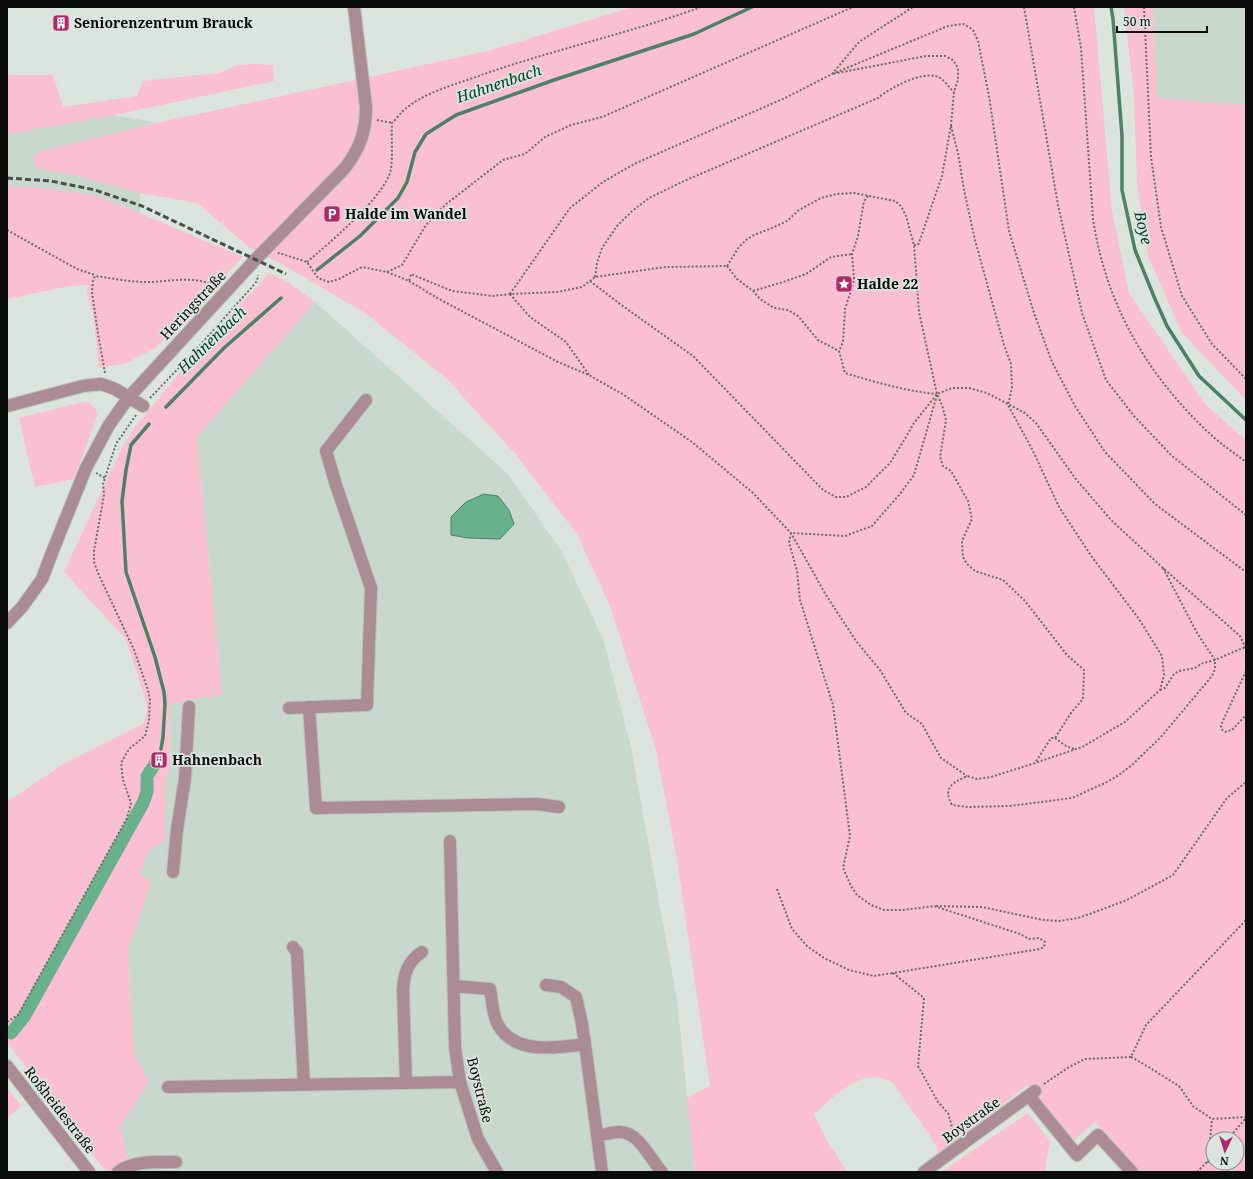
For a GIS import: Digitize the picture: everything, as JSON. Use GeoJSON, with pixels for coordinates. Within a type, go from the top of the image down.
{"type":"FeatureCollection","features":[{"type":"Feature","properties":{"kind":"street","name":"Heringstraße"},"geometry":{"type":"LineString","coordinates":[[7,623],[22,607],[42,579],[86,468],[109,425],[128,396],[224,293],[345,168],[354,156],[364,131],[366,107],[354,7]]}},
{"type":"Feature","properties":{"kind":"street"},"geometry":{"type":"LineString","coordinates":[[7,406],[83,386],[101,384],[116,389],[143,406]]}},
{"type":"Feature","properties":{"kind":"street"},"geometry":{"type":"LineString","coordinates":[[289,708],[367,705],[371,588],[326,451],[366,400]]}},
{"type":"Feature","properties":{"kind":"street"},"geometry":{"type":"LineString","coordinates":[[173,872],[177,830],[185,778],[189,707]]}},
{"type":"Feature","properties":{"kind":"street"},"geometry":{"type":"LineString","coordinates":[[309,707],[316,808],[537,804],[559,807]]}},
{"type":"Feature","properties":{"kind":"street","name":"Boystraße"},"geometry":{"type":"LineString","coordinates":[[450,841],[455,1048],[460,1082],[478,1139],[498,1172]]}},
{"type":"Feature","properties":{"kind":"street"},"geometry":{"type":"LineString","coordinates":[[293,947],[297,952],[304,1085]]}},
{"type":"Feature","properties":{"kind":"street"},"geometry":{"type":"LineString","coordinates":[[406,1083],[403,990],[404,977],[408,965],[422,952]]}},
{"type":"Feature","properties":{"kind":"street"},"geometry":{"type":"LineString","coordinates":[[546,984],[561,987],[576,997],[585,1044],[592,1106],[598,1136],[602,1172]]}},
{"type":"Feature","properties":{"kind":"street"},"geometry":{"type":"LineString","coordinates":[[454,986],[490,989],[497,1024],[506,1036],[522,1045],[554,1049],[585,1044]]}},
{"type":"Feature","properties":{"kind":"street","name":"Roßheidestraße"},"geometry":{"type":"LineString","coordinates":[[7,1066],[89,1172]]}},
{"type":"Feature","properties":{"kind":"street"},"geometry":{"type":"LineString","coordinates":[[168,1087],[460,1082]]}},
{"type":"Feature","properties":{"kind":"street"},"geometry":{"type":"LineString","coordinates":[[1032,1094],[1077,1155],[1098,1135],[1132,1172]]}},
{"type":"Feature","properties":{"kind":"street","name":"Boystraße"},"geometry":{"type":"LineString","coordinates":[[924,1172],[951,1154],[1032,1094]]}},
{"type":"Feature","properties":{"kind":"street"},"geometry":{"type":"LineString","coordinates":[[598,1136],[621,1132],[631,1135],[637,1139],[662,1172]]}},
{"type":"Feature","properties":{"kind":"street"},"geometry":{"type":"LineString","coordinates":[[118,1172],[135,1164],[176,1162]]}},
{"type":"Feature","properties":{"kind":"path"},"geometry":{"type":"LineString","coordinates":[[307,262],[372,201],[384,185],[390,170],[392,123],[418,100],[499,69],[656,23],[701,7]]}},
{"type":"Feature","properties":{"kind":"path"},"geometry":{"type":"LineString","coordinates":[[387,272],[402,265],[426,225],[445,205],[503,160],[525,154],[545,137],[571,125],[602,117],[852,7]]}},
{"type":"Feature","properties":{"kind":"path"},"geometry":{"type":"LineString","coordinates":[[832,74],[860,42],[912,7]]}},
{"type":"Feature","properties":{"kind":"path"},"geometry":{"type":"LineString","coordinates":[[1024,7],[1058,205],[1082,314],[1106,380],[1134,416],[1172,456],[1246,515]]}},
{"type":"Feature","properties":{"kind":"path"},"geometry":{"type":"LineString","coordinates":[[1074,7],[1081,48],[1093,219],[1097,246],[1116,303],[1134,340],[1159,379],[1211,434],[1246,462]]}},
{"type":"Feature","properties":{"kind":"path"},"geometry":{"type":"LineString","coordinates":[[1144,7],[1151,157],[1161,227],[1182,296],[1212,344],[1246,379]]}},
{"type":"Feature","properties":{"kind":"path"},"geometry":{"type":"LineString","coordinates":[[510,294],[570,208],[603,182],[634,164],[785,98],[832,74],[948,26],[964,24],[972,30],[978,41],[987,82],[1009,231],[1034,313],[1056,368],[1075,406],[1105,452],[1155,504],[1246,572]]}},
{"type":"Feature","properties":{"kind":"path"},"geometry":{"type":"LineString","coordinates":[[832,74],[926,56],[945,56],[953,60],[958,68],[958,80],[954,92],[951,125],[942,176],[918,245],[914,245]]}},
{"type":"Feature","properties":{"kind":"path"},"geometry":{"type":"LineString","coordinates":[[595,277],[597,263],[602,248],[616,226],[649,198],[684,181],[789,137],[793,133],[878,98],[888,90],[902,83],[932,74],[941,77],[954,92]]}},
{"type":"Feature","properties":{"kind":"path"},"geometry":{"type":"LineString","coordinates":[[380,120],[392,123]]}},
{"type":"Feature","properties":{"kind":"path"},"geometry":{"type":"LineString","coordinates":[[951,125],[975,240],[1004,345],[1011,364],[1012,388],[1008,405],[1033,451],[1059,507],[1092,557],[1139,619],[1162,656],[1164,675],[1160,690]]}},
{"type":"Feature","properties":{"kind":"path"},"geometry":{"type":"LineString","coordinates":[[728,266],[738,247],[746,240],[787,221],[799,210],[821,198],[837,194],[854,193],[894,201],[901,206],[906,216],[914,245],[919,312],[937,394],[946,420],[940,458],[943,466],[951,471],[968,501],[972,520],[962,541],[963,557],[966,564],[975,571],[1003,580],[1025,600],[1067,655],[1084,670],[1083,699],[1071,713],[1055,738],[1051,738],[1035,763]]}},
{"type":"Feature","properties":{"kind":"path"},"geometry":{"type":"LineString","coordinates":[[838,351],[843,342],[845,309],[852,291],[854,279],[852,254],[858,236],[864,201],[869,195]]}},
{"type":"Feature","properties":{"kind":"path"},"geometry":{"type":"LineString","coordinates":[[7,230],[77,269],[95,276],[142,282],[193,280],[211,284],[224,293]]}},
{"type":"Feature","properties":{"kind":"path"},"geometry":{"type":"LineString","coordinates":[[275,257],[279,253],[307,262],[318,278],[329,282],[339,279],[362,267],[387,272],[409,281],[439,299],[551,358],[589,375],[624,395],[692,442],[753,493],[791,533],[826,595],[856,641],[880,670],[906,713],[922,724],[941,758],[967,776],[991,778],[1096,740],[1126,722],[1160,690],[1165,688],[1174,674],[1179,671],[1195,668],[1203,663],[1216,660],[1246,648],[1240,636],[1235,631],[1111,520],[1075,478],[1036,423],[1025,413],[987,393],[969,388],[952,388],[937,394],[914,423],[897,453],[882,471],[866,487],[856,493],[846,497],[836,497],[823,490],[693,356],[590,281]]}},
{"type":"Feature","properties":{"kind":"path"},"geometry":{"type":"LineString","coordinates":[[753,291],[806,274],[831,257],[852,254]]}},
{"type":"Feature","properties":{"kind":"path"},"geometry":{"type":"LineString","coordinates":[[409,281],[411,274],[452,291],[493,296],[556,292],[582,287],[595,277],[666,267],[728,266]]}},
{"type":"Feature","properties":{"kind":"path"},"geometry":{"type":"LineString","coordinates":[[728,266],[760,299],[774,308],[788,310],[798,316],[818,340],[838,351],[845,373],[885,385],[937,394]]}},
{"type":"Feature","properties":{"kind":"path"},"geometry":{"type":"LineString","coordinates":[[154,394],[193,353],[257,281],[259,277],[257,276],[262,271]]}},
{"type":"Feature","properties":{"kind":"path"},"geometry":{"type":"LineString","coordinates":[[95,276],[92,292],[106,386]]}},
{"type":"Feature","properties":{"kind":"path"},"geometry":{"type":"LineString","coordinates":[[510,294],[530,316],[566,342],[589,375]]}},
{"type":"Feature","properties":{"kind":"path"},"geometry":{"type":"LineString","coordinates":[[791,533],[845,536],[872,526],[900,494],[914,475],[937,394]]}},
{"type":"Feature","properties":{"kind":"path"},"geometry":{"type":"LineString","coordinates":[[7,1022],[18,1015],[127,818],[131,803],[123,780],[121,763],[129,749],[145,736],[150,722],[150,700],[148,690],[134,650],[98,572],[94,556],[97,527],[104,496],[103,484],[108,465],[116,444],[134,418]]}},
{"type":"Feature","properties":{"kind":"path"},"geometry":{"type":"LineString","coordinates":[[791,533],[789,542],[797,571],[800,600],[833,706],[850,836],[843,868],[857,895],[871,905],[884,910],[903,910],[934,906],[982,907],[1043,920],[1059,921],[1078,918],[1127,900],[1173,875],[1227,798],[1246,782]]}},
{"type":"Feature","properties":{"kind":"path"},"geometry":{"type":"LineString","coordinates":[[967,776],[952,784],[949,788],[949,799],[952,804],[968,807],[1009,806],[1072,798],[1119,775],[1133,764],[1160,738],[1212,676],[1215,669],[1216,660],[1197,633],[1163,568]]}},
{"type":"Feature","properties":{"kind":"path"},"geometry":{"type":"LineString","coordinates":[[1246,671],[1221,725],[1221,729],[1226,732],[1232,730],[1246,715]]}},
{"type":"Feature","properties":{"kind":"path"},"geometry":{"type":"LineString","coordinates":[[1055,738],[1066,746],[1074,749]]}},
{"type":"Feature","properties":{"kind":"path"},"geometry":{"type":"LineString","coordinates":[[777,888],[792,929],[807,946],[824,958],[849,970],[874,976],[1040,949],[1045,944],[1043,940],[1039,938],[1029,939],[1020,934],[934,906]]}},
{"type":"Feature","properties":{"kind":"path"},"geometry":{"type":"LineString","coordinates":[[1131,1057],[1146,1025],[1246,920]]}},
{"type":"Feature","properties":{"kind":"path"},"geometry":{"type":"LineString","coordinates":[[892,973],[924,998],[918,1066],[938,1102],[948,1114],[952,1133],[951,1154]]}},
{"type":"Feature","properties":{"kind":"path"},"geometry":{"type":"LineString","coordinates":[[1032,1094],[1069,1067],[1085,1059],[1131,1057],[1179,1086],[1193,1106],[1212,1119],[1246,1118]]}},
{"type":"Feature","properties":{"kind":"path"},"geometry":{"type":"LineString","coordinates":[[1235,1131],[1246,1118]]}},
{"type":"Feature","properties":{"kind":"path"},"geometry":{"type":"LineString","coordinates":[[1211,1131],[1212,1119]]}},
{"type":"Feature","properties":{"kind":"path"},"geometry":{"type":"LineString","coordinates":[[1197,1172],[1205,1165]]}},
{"type":"Feature","properties":{"kind":"shaded area"},"geometry":{"type":"Polygon","coordinates":[[[633,7],[1094,7],[1112,211],[1129,293],[1206,405],[1246,440],[1246,1172],[1139,1172],[1095,1122],[1073,1141],[1027,1085],[939,1156],[936,1145],[894,1084],[883,1079],[872,1077],[851,1084],[814,1114],[825,1137],[847,1172],[695,1172],[687,1098],[710,1086],[677,860],[656,750],[610,606],[577,534],[517,456],[446,378],[365,313],[276,261],[250,248],[197,203],[140,193],[75,175],[38,169],[33,158],[38,152],[157,123],[488,51],[633,7]]]}},
{"type":"Feature","properties":{"kind":"shaded area"},"geometry":{"type":"Polygon","coordinates":[[[1124,7],[1153,7],[1157,98],[1246,105],[1246,400],[1182,333],[1148,256],[1137,184],[1134,95],[1124,7]]]}},
{"type":"Feature","properties":{"kind":"shaded area"},"geometry":{"type":"Polygon","coordinates":[[[1153,7],[1246,7],[1246,105],[1157,98],[1153,7]]]}},
{"type":"Feature","properties":{"kind":"shaded area"},"geometry":{"type":"Polygon","coordinates":[[[237,65],[273,65],[274,81],[115,115],[7,134],[7,75],[53,75],[63,107],[137,96],[143,81],[219,73],[237,65]]]}},
{"type":"Feature","properties":{"kind":"shaded area"},"geometry":{"type":"Polygon","coordinates":[[[115,115],[157,123],[38,152],[38,169],[75,175],[140,193],[140,213],[97,196],[51,189],[7,186],[7,134],[115,115]]]}},
{"type":"Feature","properties":{"kind":"shaded area"},"geometry":{"type":"Polygon","coordinates":[[[7,186],[51,189],[97,196],[243,257],[157,347],[127,363],[99,368],[93,314],[87,293],[89,285],[69,286],[7,299],[7,186]]]}},
{"type":"Feature","properties":{"kind":"shaded area"},"geometry":{"type":"Polygon","coordinates":[[[269,273],[288,282],[315,302],[197,437],[222,694],[169,704],[170,767],[166,776],[165,842],[151,849],[146,857],[141,871],[144,878],[151,883],[128,950],[134,1054],[149,1082],[120,1126],[130,1172],[106,1172],[7,1042],[7,802],[65,763],[143,724],[146,718],[146,702],[125,638],[64,572],[123,446],[136,426],[195,354],[269,273]]]}},
{"type":"Feature","properties":{"kind":"shaded area"},"geometry":{"type":"Polygon","coordinates":[[[315,302],[508,474],[562,552],[604,641],[631,748],[677,1000],[695,1172],[130,1172],[120,1126],[149,1082],[134,1054],[128,950],[151,883],[144,878],[141,871],[148,851],[155,844],[165,842],[166,776],[170,767],[169,704],[222,694],[197,437],[315,302]]]}},
{"type":"Feature","properties":{"kind":"shaded area"},"geometry":{"type":"Polygon","coordinates":[[[83,402],[89,403],[93,406],[96,410],[97,416],[74,479],[35,487],[19,418],[83,402]]]}},
{"type":"Feature","properties":{"kind":"shaded area"},"geometry":{"type":"Polygon","coordinates":[[[484,494],[498,496],[509,510],[514,524],[500,539],[468,538],[451,535],[451,517],[466,502],[484,494]]]}},
{"type":"Feature","properties":{"kind":"shaded area"},"geometry":{"type":"Polygon","coordinates":[[[7,1088],[21,1106],[7,1118],[7,1088]]]}},
{"type":"Feature","properties":{"kind":"shaded area"},"geometry":{"type":"Polygon","coordinates":[[[1028,1113],[1050,1141],[1045,1169],[1048,1172],[941,1172],[1028,1113]]]}},
{"type":"Feature","properties":{"kind":"waterway","name":"Hahnenbach"},"geometry":{"type":"LineString","coordinates":[[317,270],[360,236],[398,198],[407,182],[415,152],[426,134],[456,115],[554,80],[694,34],[752,7]]}},
{"type":"Feature","properties":{"kind":"waterway","name":"Boye"},"geometry":{"type":"LineString","coordinates":[[1111,7],[1122,136],[1122,190],[1135,250],[1167,326],[1199,376],[1246,420]]}},
{"type":"Feature","properties":{"kind":"waterway","name":"Hahnenbach"},"geometry":{"type":"LineString","coordinates":[[166,407],[224,348],[281,298]]}},
{"type":"Feature","properties":{"kind":"waterway","name":"Hahnenbach"},"geometry":{"type":"LineString","coordinates":[[149,424],[131,445],[122,501],[126,572],[155,657],[164,692],[165,704],[161,749]]}},
{"type":"Feature","properties":{"kind":"waterway","name":"Hahnenbach"},"geometry":{"type":"LineString","coordinates":[[147,776],[157,761]]}},
{"type":"Feature","properties":{"kind":"waterway","name":"Hahnenbach"},"geometry":{"type":"LineString","coordinates":[[11,1033],[24,1017],[143,803],[147,792],[147,781]]}},
{"type":"Feature","properties":{"kind":"railway"},"geometry":{"type":"LineString","coordinates":[[7,178],[51,181],[95,190],[142,206],[286,274]]}},
{"type":"Feature","properties":{"kind":"place","name":"Seniorenzentrum Brauck"},"geometry":{"type":"Point","coordinates":[61,23]}},
{"type":"Feature","properties":{"kind":"place","name":"Halde im Wandel"},"geometry":{"type":"Point","coordinates":[332,214]}},
{"type":"Feature","properties":{"kind":"place","name":"Halde 22"},"geometry":{"type":"Point","coordinates":[844,284]}},
{"type":"Feature","properties":{"kind":"place","name":"Hahnenbach"},"geometry":{"type":"Point","coordinates":[159,760]}}]}
